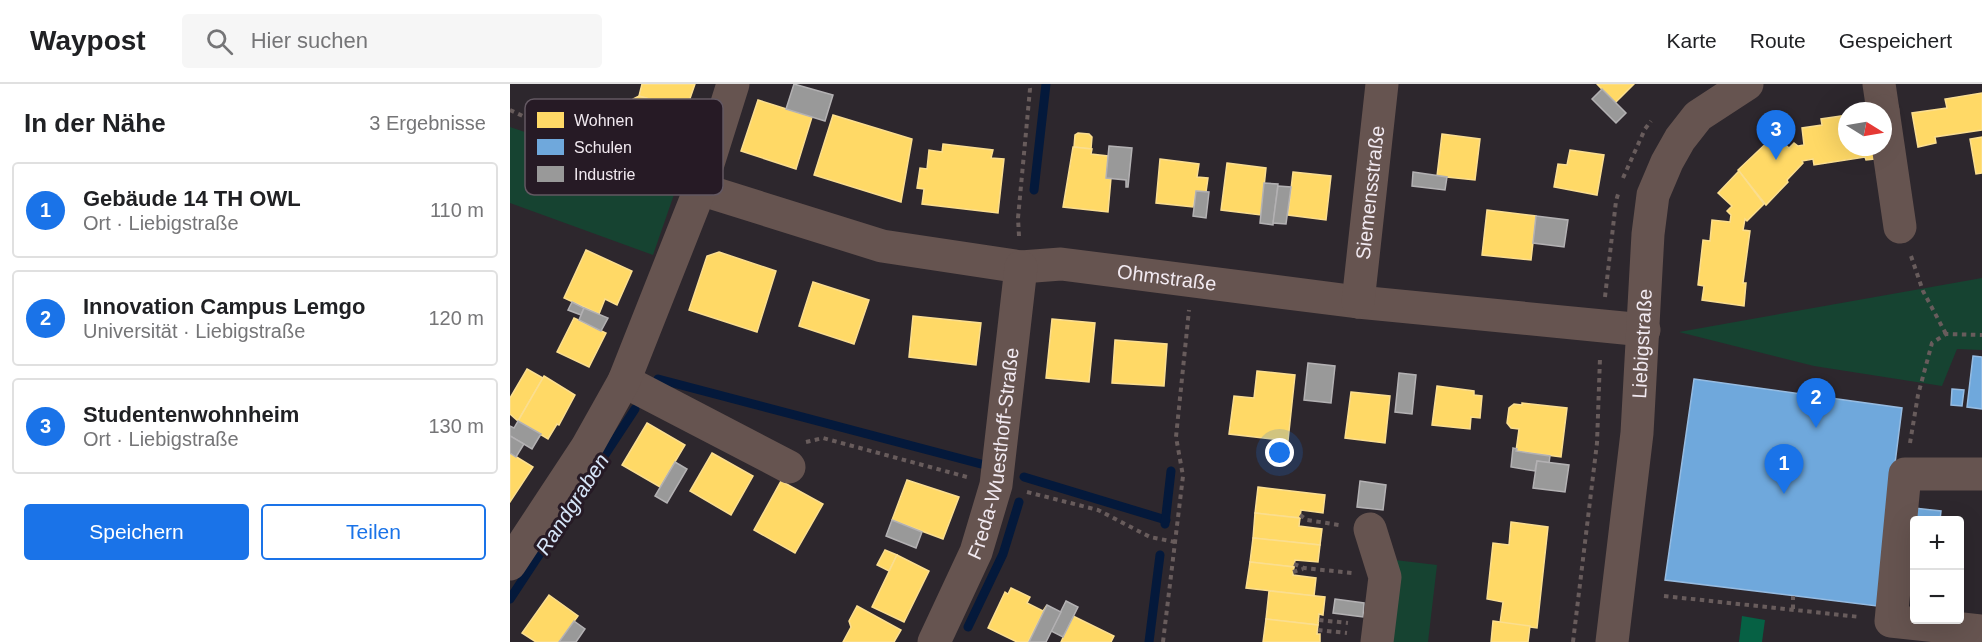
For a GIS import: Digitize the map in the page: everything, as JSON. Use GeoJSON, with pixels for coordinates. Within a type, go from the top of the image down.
{"type":"FeatureCollection","features":[{"type":"Feature","properties":{"kind":"street"},"geometry":{"type":"LineString","coordinates":[[723,116],[733,84]]}},
{"type":"Feature","properties":{"kind":"street","name":"Siemensstraße"},"geometry":{"type":"LineString","coordinates":[[1358,302],[1382,84]]}},
{"type":"Feature","properties":{"kind":"street","name":"Liebigstraße"},"geometry":{"type":"LineString","coordinates":[[1612,642],[1650,433],[1644,330],[1649,224],[1653,195],[1680,139],[1698,116],[1747,84]]}},
{"type":"Feature","properties":{"kind":"street"},"geometry":{"type":"LineString","coordinates":[[1879,84],[1882,102]]}},
{"type":"Feature","properties":{"kind":"street"},"geometry":{"type":"LineString","coordinates":[[1890,156],[1900,227]]}},
{"type":"Feature","properties":{"kind":"street","name":"Ohmstraße"},"geometry":{"type":"LineString","coordinates":[[723,192],[882,246],[1021,267],[1062,264],[1358,302],[1644,330]]}},
{"type":"Feature","properties":{"kind":"street"},"geometry":{"type":"LineString","coordinates":[[510,564],[587,447],[624,381],[697,195]]}},
{"type":"Feature","properties":{"kind":"street","name":"Freda-Wuesthoff-Straße"},"geometry":{"type":"LineString","coordinates":[[944,639],[976,552],[996,485],[1021,267]]}},
{"type":"Feature","properties":{"kind":"street"},"geometry":{"type":"LineString","coordinates":[[624,381],[789,467]]}},
{"type":"Feature","properties":{"kind":"street"},"geometry":{"type":"LineString","coordinates":[[1982,474],[1905,474],[1891,621],[1982,631]]}},
{"type":"Feature","properties":{"kind":"street"},"geometry":{"type":"LineString","coordinates":[[1370,529],[1385,577],[1377,642]]}},
{"type":"Feature","properties":{"kind":"path"},"geometry":{"type":"LineString","coordinates":[[1021,267],[1018,218],[1029,84]]}},
{"type":"Feature","properties":{"kind":"path"},"geometry":{"type":"LineString","coordinates":[[510,110],[525,117]]}},
{"type":"Feature","properties":{"kind":"path"},"geometry":{"type":"LineString","coordinates":[[1900,227],[1923,291],[1946,334]]}},
{"type":"Feature","properties":{"kind":"path"},"geometry":{"type":"LineString","coordinates":[[1163,642],[1182,476],[1176,437],[1192,280]]}},
{"type":"Feature","properties":{"kind":"path"},"geometry":{"type":"LineString","coordinates":[[1905,474],[1918,395],[1932,343],[1946,334],[1982,335]]}},
{"type":"Feature","properties":{"kind":"path"},"geometry":{"type":"LineString","coordinates":[[789,467],[804,442],[823,438],[1098,510],[1150,537],[1175,542]]}},
{"type":"Feature","properties":{"kind":"path"},"geometry":{"type":"LineString","coordinates":[[1300,515],[1307,520],[1370,529]]}},
{"type":"Feature","properties":{"kind":"path"},"geometry":{"type":"LineString","coordinates":[[1299,523],[1307,520]]}},
{"type":"Feature","properties":{"kind":"path"},"geometry":{"type":"LineString","coordinates":[[1294,564],[1304,568],[1385,577]]}},
{"type":"Feature","properties":{"kind":"path"},"geometry":{"type":"LineString","coordinates":[[1293,572],[1304,568]]}},
{"type":"Feature","properties":{"kind":"path"},"geometry":{"type":"LineString","coordinates":[[1664,596],[1891,621]]}},
{"type":"Feature","properties":{"kind":"path"},"geometry":{"type":"LineString","coordinates":[[1793,596],[1793,609]]}},
{"type":"Feature","properties":{"kind":"green space"},"geometry":{"type":"Polygon","coordinates":[[[510,127],[525,132],[525,195],[674,195],[653,255],[510,203],[510,127]]]}},
{"type":"Feature","properties":{"kind":"green space"},"geometry":{"type":"Polygon","coordinates":[[[1982,278],[1982,350],[1957,349],[1942,386],[1814,366],[1679,332],[1982,278]]]}},
{"type":"Feature","properties":{"kind":"green space"},"geometry":{"type":"Polygon","coordinates":[[[1395,560],[1437,565],[1428,642],[1386,642],[1395,560]]]}},
{"type":"Feature","properties":{"kind":"green space"},"geometry":{"type":"Polygon","coordinates":[[[1742,616],[1765,620],[1762,642],[1739,642],[1742,616]]]}},
{"type":"Feature","properties":{"kind":"building: Wohnen"},"geometry":{"type":"Polygon","coordinates":[[[642,84],[695,84],[690,99],[649,99],[639,96],[642,84]]]}},
{"type":"Feature","properties":{"kind":"building: Wohnen"},"geometry":{"type":"Polygon","coordinates":[[[1597,84],[1634,84],[1615,103],[1597,84]]]}},
{"type":"Feature","properties":{"kind":"building: Wohnen"},"geometry":{"type":"Polygon","coordinates":[[[1982,93],[1982,130],[1935,137],[1936,143],[1918,147],[1912,113],[1947,108],[1945,99],[1982,93]]]}},
{"type":"Feature","properties":{"kind":"building: Wohnen"},"geometry":{"type":"Polygon","coordinates":[[[639,96],[649,99],[633,99],[639,96]]]}},
{"type":"Feature","properties":{"kind":"building: Wohnen"},"geometry":{"type":"Polygon","coordinates":[[[758,100],[812,117],[796,169],[741,151],[758,100]]]}},
{"type":"Feature","properties":{"kind":"building: Wohnen"},"geometry":{"type":"Polygon","coordinates":[[[833,115],[912,139],[901,202],[814,175],[833,115]]]}},
{"type":"Feature","properties":{"kind":"building: Wohnen"},"geometry":{"type":"Polygon","coordinates":[[[1838,116],[1838,156],[1884,156],[1884,158],[1866,160],[1865,157],[1814,165],[1813,159],[1802,161],[1803,163],[1787,180],[1788,182],[1766,205],[1738,170],[1775,135],[1789,148],[1794,143],[1798,146],[1804,145],[1802,128],[1822,125],[1821,119],[1838,116]]]}},
{"type":"Feature","properties":{"kind":"building: Wohnen"},"geometry":{"type":"Polygon","coordinates":[[[1089,134],[1092,137],[1091,149],[1074,147],[1075,135],[1089,134]]]}},
{"type":"Feature","properties":{"kind":"building: Wohnen"},"geometry":{"type":"Polygon","coordinates":[[[1442,134],[1480,139],[1475,180],[1437,176],[1442,134]]]}},
{"type":"Feature","properties":{"kind":"building: Wohnen"},"geometry":{"type":"Polygon","coordinates":[[[1982,137],[1982,173],[1976,174],[1970,139],[1982,137]]]}},
{"type":"Feature","properties":{"kind":"building: Wohnen"},"geometry":{"type":"Polygon","coordinates":[[[943,144],[993,150],[991,158],[1004,159],[998,213],[922,204],[924,189],[917,188],[920,168],[927,169],[929,150],[942,152],[943,144]]]}},
{"type":"Feature","properties":{"kind":"building: Wohnen"},"geometry":{"type":"Polygon","coordinates":[[[1073,147],[1092,149],[1091,154],[1108,156],[1106,178],[1111,178],[1108,212],[1063,207],[1073,147]]]}},
{"type":"Feature","properties":{"kind":"building: Wohnen"},"geometry":{"type":"Polygon","coordinates":[[[1570,150],[1604,155],[1597,195],[1554,187],[1558,164],[1567,165],[1570,150]]]}},
{"type":"Feature","properties":{"kind":"building: Wohnen"},"geometry":{"type":"Polygon","coordinates":[[[1160,159],[1199,164],[1197,177],[1208,178],[1206,192],[1196,191],[1193,207],[1156,203],[1160,159]]]}},
{"type":"Feature","properties":{"kind":"building: Wohnen"},"geometry":{"type":"Polygon","coordinates":[[[1227,163],[1266,168],[1261,215],[1221,210],[1227,163]]]}},
{"type":"Feature","properties":{"kind":"building: Wohnen"},"geometry":{"type":"Polygon","coordinates":[[[1739,171],[1764,204],[1747,221],[1745,219],[1743,230],[1750,231],[1743,283],[1746,283],[1744,306],[1702,300],[1704,286],[1698,285],[1703,240],[1710,241],[1712,220],[1730,222],[1731,215],[1727,211],[1732,206],[1718,193],[1739,171]]]}},
{"type":"Feature","properties":{"kind":"building: Wohnen"},"geometry":{"type":"Polygon","coordinates":[[[1293,172],[1331,176],[1326,220],[1288,215],[1293,172]]]}},
{"type":"Feature","properties":{"kind":"building: Wohnen"},"geometry":{"type":"Polygon","coordinates":[[[1487,210],[1536,216],[1531,260],[1482,255],[1487,210]]]}},
{"type":"Feature","properties":{"kind":"building: Wohnen"},"geometry":{"type":"Polygon","coordinates":[[[586,250],[632,271],[617,305],[605,299],[599,314],[564,298],[586,250]]]}},
{"type":"Feature","properties":{"kind":"building: Wohnen"},"geometry":{"type":"Polygon","coordinates":[[[719,252],[776,271],[757,332],[689,310],[707,256],[719,252]]]}},
{"type":"Feature","properties":{"kind":"building: Wohnen"},"geometry":{"type":"Polygon","coordinates":[[[813,282],[869,300],[854,344],[799,326],[813,282]]]}},
{"type":"Feature","properties":{"kind":"building: Wohnen"},"geometry":{"type":"Polygon","coordinates":[[[913,316],[981,323],[976,365],[909,357],[913,316]]]}},
{"type":"Feature","properties":{"kind":"building: Wohnen"},"geometry":{"type":"Polygon","coordinates":[[[574,318],[606,333],[589,367],[557,352],[574,318]]]}},
{"type":"Feature","properties":{"kind":"building: Wohnen"},"geometry":{"type":"Polygon","coordinates":[[[1052,319],[1095,323],[1089,382],[1046,378],[1052,319]]]}},
{"type":"Feature","properties":{"kind":"building: Wohnen"},"geometry":{"type":"Polygon","coordinates":[[[1115,340],[1167,344],[1164,386],[1112,383],[1115,340]]]}},
{"type":"Feature","properties":{"kind":"building: Wohnen"},"geometry":{"type":"Polygon","coordinates":[[[527,369],[543,378],[518,421],[510,414],[510,398],[527,369]]]}},
{"type":"Feature","properties":{"kind":"building: Wohnen"},"geometry":{"type":"Polygon","coordinates":[[[1257,371],[1295,375],[1288,441],[1229,434],[1234,396],[1254,398],[1257,371]]]}},
{"type":"Feature","properties":{"kind":"building: Wohnen"},"geometry":{"type":"Polygon","coordinates":[[[544,376],[575,395],[559,425],[557,424],[548,439],[518,421],[544,376]]]}},
{"type":"Feature","properties":{"kind":"building: Wohnen"},"geometry":{"type":"Polygon","coordinates":[[[1437,386],[1474,391],[1474,395],[1482,396],[1480,418],[1471,417],[1470,429],[1432,425],[1437,386]]]}},
{"type":"Feature","properties":{"kind":"building: Wohnen"},"geometry":{"type":"Polygon","coordinates":[[[1351,392],[1390,396],[1385,443],[1345,438],[1351,392]]]}},
{"type":"Feature","properties":{"kind":"building: Wohnen"},"geometry":{"type":"Polygon","coordinates":[[[1522,403],[1567,408],[1561,457],[1516,451],[1519,429],[1511,428],[1507,423],[1509,408],[1514,404],[1522,405],[1522,403]]]}},
{"type":"Feature","properties":{"kind":"building: Wohnen"},"geometry":{"type":"Polygon","coordinates":[[[647,423],[685,445],[660,487],[622,465],[647,423]]]}},
{"type":"Feature","properties":{"kind":"building: Wohnen"},"geometry":{"type":"Polygon","coordinates":[[[510,453],[533,467],[510,502],[510,453]]]}},
{"type":"Feature","properties":{"kind":"building: Wohnen"},"geometry":{"type":"Polygon","coordinates":[[[712,453],[753,476],[731,515],[690,491],[712,453]]]}},
{"type":"Feature","properties":{"kind":"building: Wohnen"},"geometry":{"type":"Polygon","coordinates":[[[907,480],[959,497],[943,539],[892,520],[907,480]]]}},
{"type":"Feature","properties":{"kind":"building: Wohnen"},"geometry":{"type":"Polygon","coordinates":[[[781,481],[823,504],[795,553],[754,530],[781,481]]]}},
{"type":"Feature","properties":{"kind":"building: Wohnen"},"geometry":{"type":"Polygon","coordinates":[[[1258,487],[1325,495],[1323,513],[1301,510],[1300,518],[1255,513],[1258,487]]]}},
{"type":"Feature","properties":{"kind":"building: Wohnen"},"geometry":{"type":"Polygon","coordinates":[[[1255,513],[1300,518],[1299,526],[1322,529],[1320,545],[1253,538],[1255,513]]]}},
{"type":"Feature","properties":{"kind":"building: Wohnen"},"geometry":{"type":"Polygon","coordinates":[[[1511,522],[1548,527],[1537,628],[1500,623],[1503,602],[1487,599],[1493,543],[1509,545],[1511,522]]]}},
{"type":"Feature","properties":{"kind":"building: Wohnen"},"geometry":{"type":"Polygon","coordinates":[[[1253,538],[1320,545],[1318,562],[1295,560],[1294,567],[1250,562],[1253,538]]]}},
{"type":"Feature","properties":{"kind":"building: Wohnen"},"geometry":{"type":"Polygon","coordinates":[[[885,550],[897,555],[889,571],[877,565],[885,550]]]}},
{"type":"Feature","properties":{"kind":"building: Wohnen"},"geometry":{"type":"Polygon","coordinates":[[[897,555],[929,571],[904,622],[872,607],[897,555]]]}},
{"type":"Feature","properties":{"kind":"building: Wohnen"},"geometry":{"type":"Polygon","coordinates":[[[1250,562],[1294,567],[1293,575],[1316,578],[1314,596],[1246,588],[1250,562]]]}},
{"type":"Feature","properties":{"kind":"building: Wohnen"},"geometry":{"type":"Polygon","coordinates":[[[1011,588],[1030,597],[1027,603],[1043,611],[1047,605],[1028,642],[1017,642],[988,628],[1005,592],[1008,594],[1011,588]]]}},
{"type":"Feature","properties":{"kind":"building: Wohnen"},"geometry":{"type":"Polygon","coordinates":[[[1269,591],[1325,597],[1323,615],[1319,614],[1318,625],[1266,619],[1269,591]]]}},
{"type":"Feature","properties":{"kind":"building: Wohnen"},"geometry":{"type":"Polygon","coordinates":[[[549,595],[578,616],[559,642],[536,642],[522,633],[549,595]]]}},
{"type":"Feature","properties":{"kind":"building: Wohnen"},"geometry":{"type":"Polygon","coordinates":[[[857,606],[901,630],[894,642],[843,642],[851,627],[849,621],[857,606]]]}},
{"type":"Feature","properties":{"kind":"building: Wohnen"},"geometry":{"type":"Polygon","coordinates":[[[1073,616],[1114,636],[1111,642],[1061,642],[1073,616]]]}},
{"type":"Feature","properties":{"kind":"building: Wohnen"},"geometry":{"type":"Polygon","coordinates":[[[1266,619],[1318,625],[1317,634],[1320,634],[1320,642],[1263,642],[1266,619]]]}},
{"type":"Feature","properties":{"kind":"building: Wohnen"},"geometry":{"type":"Polygon","coordinates":[[[1493,621],[1530,626],[1528,642],[1491,642],[1493,621]]]}},
{"type":"Feature","properties":{"kind":"building: Schulen"},"geometry":{"type":"Polygon","coordinates":[[[1973,356],[1982,357],[1982,409],[1967,407],[1973,356]]]}},
{"type":"Feature","properties":{"kind":"building: Schulen"},"geometry":{"type":"Polygon","coordinates":[[[1694,379],[1902,408],[1877,606],[1665,580],[1694,379]]]}},
{"type":"Feature","properties":{"kind":"building: Schulen"},"geometry":{"type":"Polygon","coordinates":[[[1952,389],[1964,390],[1962,406],[1951,405],[1952,389]]]}},
{"type":"Feature","properties":{"kind":"building: Schulen"},"geometry":{"type":"Polygon","coordinates":[[[1914,508],[1941,511],[1940,516],[1913,516],[1914,508]]]}},
{"type":"Feature","properties":{"kind":"building: Schulen"},"geometry":{"type":"Polygon","coordinates":[[[1910,539],[1910,578],[1905,577],[1910,539]]]}},
{"type":"Feature","properties":{"kind":"building: Industrie"},"geometry":{"type":"Polygon","coordinates":[[[794,84],[833,95],[825,121],[786,109],[794,84]]]}},
{"type":"Feature","properties":{"kind":"building: Industrie"},"geometry":{"type":"Polygon","coordinates":[[[1602,89],[1626,113],[1616,123],[1592,99],[1602,89]]]}},
{"type":"Feature","properties":{"kind":"building: Industrie"},"geometry":{"type":"Polygon","coordinates":[[[1109,146],[1132,148],[1128,187],[1126,187],[1126,180],[1106,178],[1109,146]]]}},
{"type":"Feature","properties":{"kind":"building: Industrie"},"geometry":{"type":"Polygon","coordinates":[[[1413,172],[1447,177],[1445,190],[1412,186],[1413,172]]]}},
{"type":"Feature","properties":{"kind":"building: Industrie"},"geometry":{"type":"Polygon","coordinates":[[[1264,183],[1278,184],[1273,225],[1260,223],[1264,183]]]}},
{"type":"Feature","properties":{"kind":"building: Industrie"},"geometry":{"type":"Polygon","coordinates":[[[1278,186],[1291,187],[1286,224],[1273,223],[1278,186]]]}},
{"type":"Feature","properties":{"kind":"building: Industrie"},"geometry":{"type":"Polygon","coordinates":[[[1196,191],[1209,192],[1206,218],[1193,216],[1196,191]]]}},
{"type":"Feature","properties":{"kind":"building: Industrie"},"geometry":{"type":"Polygon","coordinates":[[[1536,216],[1568,220],[1564,247],[1533,243],[1536,216]]]}},
{"type":"Feature","properties":{"kind":"building: Industrie"},"geometry":{"type":"Polygon","coordinates":[[[572,302],[584,308],[581,315],[568,310],[572,302]]]}},
{"type":"Feature","properties":{"kind":"building: Industrie"},"geometry":{"type":"Polygon","coordinates":[[[584,308],[608,318],[601,331],[579,320],[584,308]]]}},
{"type":"Feature","properties":{"kind":"building: Industrie"},"geometry":{"type":"Polygon","coordinates":[[[1308,363],[1335,366],[1331,403],[1304,400],[1308,363]]]}},
{"type":"Feature","properties":{"kind":"building: Industrie"},"geometry":{"type":"Polygon","coordinates":[[[1399,373],[1416,375],[1412,414],[1395,412],[1399,373]]]}},
{"type":"Feature","properties":{"kind":"building: Industrie"},"geometry":{"type":"Polygon","coordinates":[[[518,421],[541,434],[532,449],[510,436],[510,426],[514,428],[518,421]]]}},
{"type":"Feature","properties":{"kind":"building: Industrie"},"geometry":{"type":"Polygon","coordinates":[[[510,436],[524,444],[516,457],[510,453],[510,436]]]}},
{"type":"Feature","properties":{"kind":"building: Industrie"},"geometry":{"type":"Polygon","coordinates":[[[1513,448],[1517,449],[1516,451],[1550,456],[1549,463],[1537,461],[1535,471],[1511,467],[1513,448]]]}},
{"type":"Feature","properties":{"kind":"building: Industrie"},"geometry":{"type":"Polygon","coordinates":[[[1537,461],[1569,465],[1565,492],[1533,488],[1537,461]]]}},
{"type":"Feature","properties":{"kind":"building: Industrie"},"geometry":{"type":"Polygon","coordinates":[[[675,462],[687,469],[667,503],[655,496],[675,462]]]}},
{"type":"Feature","properties":{"kind":"building: Industrie"},"geometry":{"type":"Polygon","coordinates":[[[1360,481],[1386,485],[1383,510],[1357,507],[1360,481]]]}},
{"type":"Feature","properties":{"kind":"building: Industrie"},"geometry":{"type":"Polygon","coordinates":[[[892,520],[922,532],[916,548],[886,536],[892,520]]]}},
{"type":"Feature","properties":{"kind":"building: Industrie"},"geometry":{"type":"Polygon","coordinates":[[[1335,599],[1364,603],[1363,617],[1333,613],[1335,599]]]}},
{"type":"Feature","properties":{"kind":"building: Industrie"},"geometry":{"type":"Polygon","coordinates":[[[1066,601],[1078,607],[1063,637],[1051,631],[1066,601]]]}},
{"type":"Feature","properties":{"kind":"building: Industrie"},"geometry":{"type":"Polygon","coordinates":[[[1047,605],[1061,612],[1046,642],[1029,642],[1047,605]]]}},
{"type":"Feature","properties":{"kind":"building: Industrie"},"geometry":{"type":"Polygon","coordinates":[[[574,621],[585,629],[576,642],[559,642],[574,621]]]}},
{"type":"Feature","properties":{"kind":"waterway"},"geometry":{"type":"LineString","coordinates":[[1034,190],[1046,84]]}},
{"type":"Feature","properties":{"kind":"waterway"},"geometry":{"type":"LineString","coordinates":[[658,379],[981,464]]}},
{"type":"Feature","properties":{"kind":"waterway","name":"Randgraben"},"geometry":{"type":"LineString","coordinates":[[510,599],[635,409]]}},
{"type":"Feature","properties":{"kind":"waterway"},"geometry":{"type":"LineString","coordinates":[[1165,524],[1171,471]]}},
{"type":"Feature","properties":{"kind":"waterway"},"geometry":{"type":"LineString","coordinates":[[1024,477],[1166,520]]}},
{"type":"Feature","properties":{"kind":"waterway"},"geometry":{"type":"LineString","coordinates":[[968,627],[1003,554],[1019,502]]}},
{"type":"Feature","properties":{"kind":"waterway"},"geometry":{"type":"LineString","coordinates":[[1149,642],[1160,555]]}},
{"type":"Feature","properties":{"kind":"place","name":"Studentenwohnheim"},"geometry":{"type":"Point","coordinates":[1776,160]}},
{"type":"Feature","properties":{"kind":"place","name":"Innovation Campus Lemgo"},"geometry":{"type":"Point","coordinates":[1816,428]}},
{"type":"Feature","properties":{"kind":"place","name":"Gebäude 14 TH OWL"},"geometry":{"type":"Point","coordinates":[1784,494]}}]}
